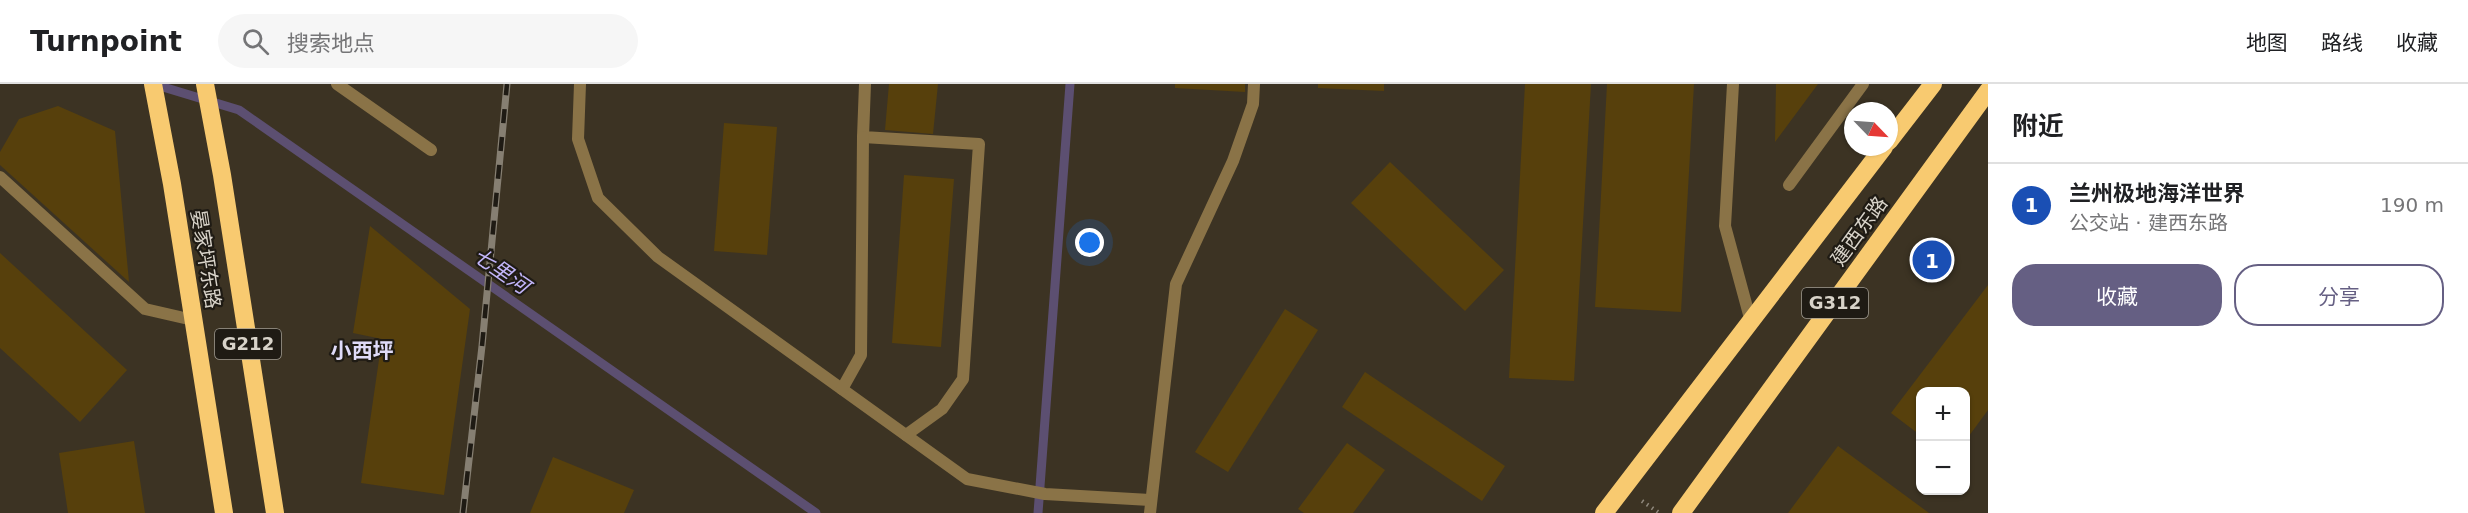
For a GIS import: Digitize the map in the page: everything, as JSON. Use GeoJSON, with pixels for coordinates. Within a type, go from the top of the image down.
{"type":"FeatureCollection","features":[{"type":"Feature","properties":{"kind":"highway","name":"晏家坪东路"},"geometry":{"type":"LineString","coordinates":[[153,84],[172,184],[224,513]]}},
{"type":"Feature","properties":{"kind":"highway","name":"晏家坪东路"},"geometry":{"type":"LineString","coordinates":[[205,84],[222,175],[275,513]]}},
{"type":"Feature","properties":{"kind":"highway"},"geometry":{"type":"LineString","coordinates":[[1898,129],[1933,84]]}},
{"type":"Feature","properties":{"kind":"highway","name":"建西东路"},"geometry":{"type":"LineString","coordinates":[[1681,513],[1988,91]]}},
{"type":"Feature","properties":{"kind":"highway","name":"建西东路"},"geometry":{"type":"LineString","coordinates":[[1604,513],[1877,156]]}},
{"type":"Feature","properties":{"kind":"street"},"geometry":{"type":"LineString","coordinates":[[337,84],[431,150]]}},
{"type":"Feature","properties":{"kind":"street"},"geometry":{"type":"LineString","coordinates":[[580,84],[578,139],[598,198],[658,257],[967,479],[1045,494],[1150,500]]}},
{"type":"Feature","properties":{"kind":"street"},"geometry":{"type":"LineString","coordinates":[[842,388],[861,355],[863,137],[866,84]]}},
{"type":"Feature","properties":{"kind":"street"},"geometry":{"type":"LineString","coordinates":[[1150,513],[1176,284],[1233,161],[1253,104],[1254,84]]}},
{"type":"Feature","properties":{"kind":"street"},"geometry":{"type":"LineString","coordinates":[[1733,84],[1725,226],[1751,322]]}},
{"type":"Feature","properties":{"kind":"street"},"geometry":{"type":"LineString","coordinates":[[1789,184],[1863,84]]}},
{"type":"Feature","properties":{"kind":"street"},"geometry":{"type":"LineString","coordinates":[[863,137],[979,144],[963,379],[942,409],[906,435]]}},
{"type":"Feature","properties":{"kind":"street"},"geometry":{"type":"LineString","coordinates":[[0,177],[145,309],[194,320]]}},
{"type":"Feature","properties":{"kind":"building"},"geometry":{"type":"Polygon","coordinates":[[[889,84],[938,84],[933,134],[885,130],[889,84]]]}},
{"type":"Feature","properties":{"kind":"building"},"geometry":{"type":"Polygon","coordinates":[[[1175,84],[1245,84],[1245,92],[1175,88],[1175,84]]]}},
{"type":"Feature","properties":{"kind":"building"},"geometry":{"type":"Polygon","coordinates":[[[1318,84],[1384,84],[1384,91],[1318,88],[1318,84]]]}},
{"type":"Feature","properties":{"kind":"building"},"geometry":{"type":"Polygon","coordinates":[[[1525,84],[1591,84],[1574,381],[1509,378],[1525,84]]]}},
{"type":"Feature","properties":{"kind":"building"},"geometry":{"type":"Polygon","coordinates":[[[1607,84],[1694,84],[1681,312],[1595,307],[1607,84]]]}},
{"type":"Feature","properties":{"kind":"building"},"geometry":{"type":"Polygon","coordinates":[[[1776,84],[1818,84],[1775,142],[1776,84]]]}},
{"type":"Feature","properties":{"kind":"building"},"geometry":{"type":"Polygon","coordinates":[[[58,106],[115,131],[129,282],[0,165],[0,152],[19,119],[58,106]]]}},
{"type":"Feature","properties":{"kind":"building"},"geometry":{"type":"Polygon","coordinates":[[[724,123],[777,127],[767,255],[714,251],[724,123]]]}},
{"type":"Feature","properties":{"kind":"building"},"geometry":{"type":"Polygon","coordinates":[[[1390,162],[1504,270],[1465,311],[1351,203],[1390,162]]]}},
{"type":"Feature","properties":{"kind":"building"},"geometry":{"type":"Polygon","coordinates":[[[904,175],[954,179],[941,347],[892,343],[904,175]]]}},
{"type":"Feature","properties":{"kind":"building"},"geometry":{"type":"Polygon","coordinates":[[[370,226],[470,309],[444,495],[361,483],[382,339],[353,333],[370,226]]]}},
{"type":"Feature","properties":{"kind":"building"},"geometry":{"type":"Polygon","coordinates":[[[0,253],[127,370],[80,422],[0,348],[0,253]]]}},
{"type":"Feature","properties":{"kind":"building"},"geometry":{"type":"Polygon","coordinates":[[[1988,285],[1988,410],[1970,435],[1970,387],[1916,387],[1916,432],[1891,413],[1988,285]]]}},
{"type":"Feature","properties":{"kind":"building"},"geometry":{"type":"Polygon","coordinates":[[[1285,309],[1318,330],[1228,472],[1195,452],[1285,309]]]}},
{"type":"Feature","properties":{"kind":"building"},"geometry":{"type":"Polygon","coordinates":[[[1365,372],[1505,466],[1482,501],[1342,407],[1365,372]]]}},
{"type":"Feature","properties":{"kind":"building"},"geometry":{"type":"Polygon","coordinates":[[[134,441],[145,513],[68,513],[59,453],[134,441]]]}},
{"type":"Feature","properties":{"kind":"building"},"geometry":{"type":"Polygon","coordinates":[[[1347,443],[1385,470],[1353,513],[1304,513],[1298,509],[1347,443]]]}},
{"type":"Feature","properties":{"kind":"building"},"geometry":{"type":"Polygon","coordinates":[[[1838,446],[1929,513],[1788,513],[1838,446]]]}},
{"type":"Feature","properties":{"kind":"building"},"geometry":{"type":"Polygon","coordinates":[[[553,457],[634,490],[624,513],[530,513],[553,457]]]}},
{"type":"Feature","properties":{"kind":"waterway","name":"七里河"},"geometry":{"type":"LineString","coordinates":[[153,84],[239,110],[816,513]]}},
{"type":"Feature","properties":{"kind":"waterway"},"geometry":{"type":"LineString","coordinates":[[1038,513],[1070,84]]}},
{"type":"Feature","properties":{"kind":"railway"},"geometry":{"type":"LineString","coordinates":[[463,513],[482,346],[507,84]]}},
{"type":"Feature","properties":{"kind":"place","name":"兰州极地海洋世界"},"geometry":{"type":"Point","coordinates":[1932,260]}},
{"type":"Feature","properties":{"kind":"district","name":"小西坪"},"geometry":{"type":"Point","coordinates":[362,351]}}]}
